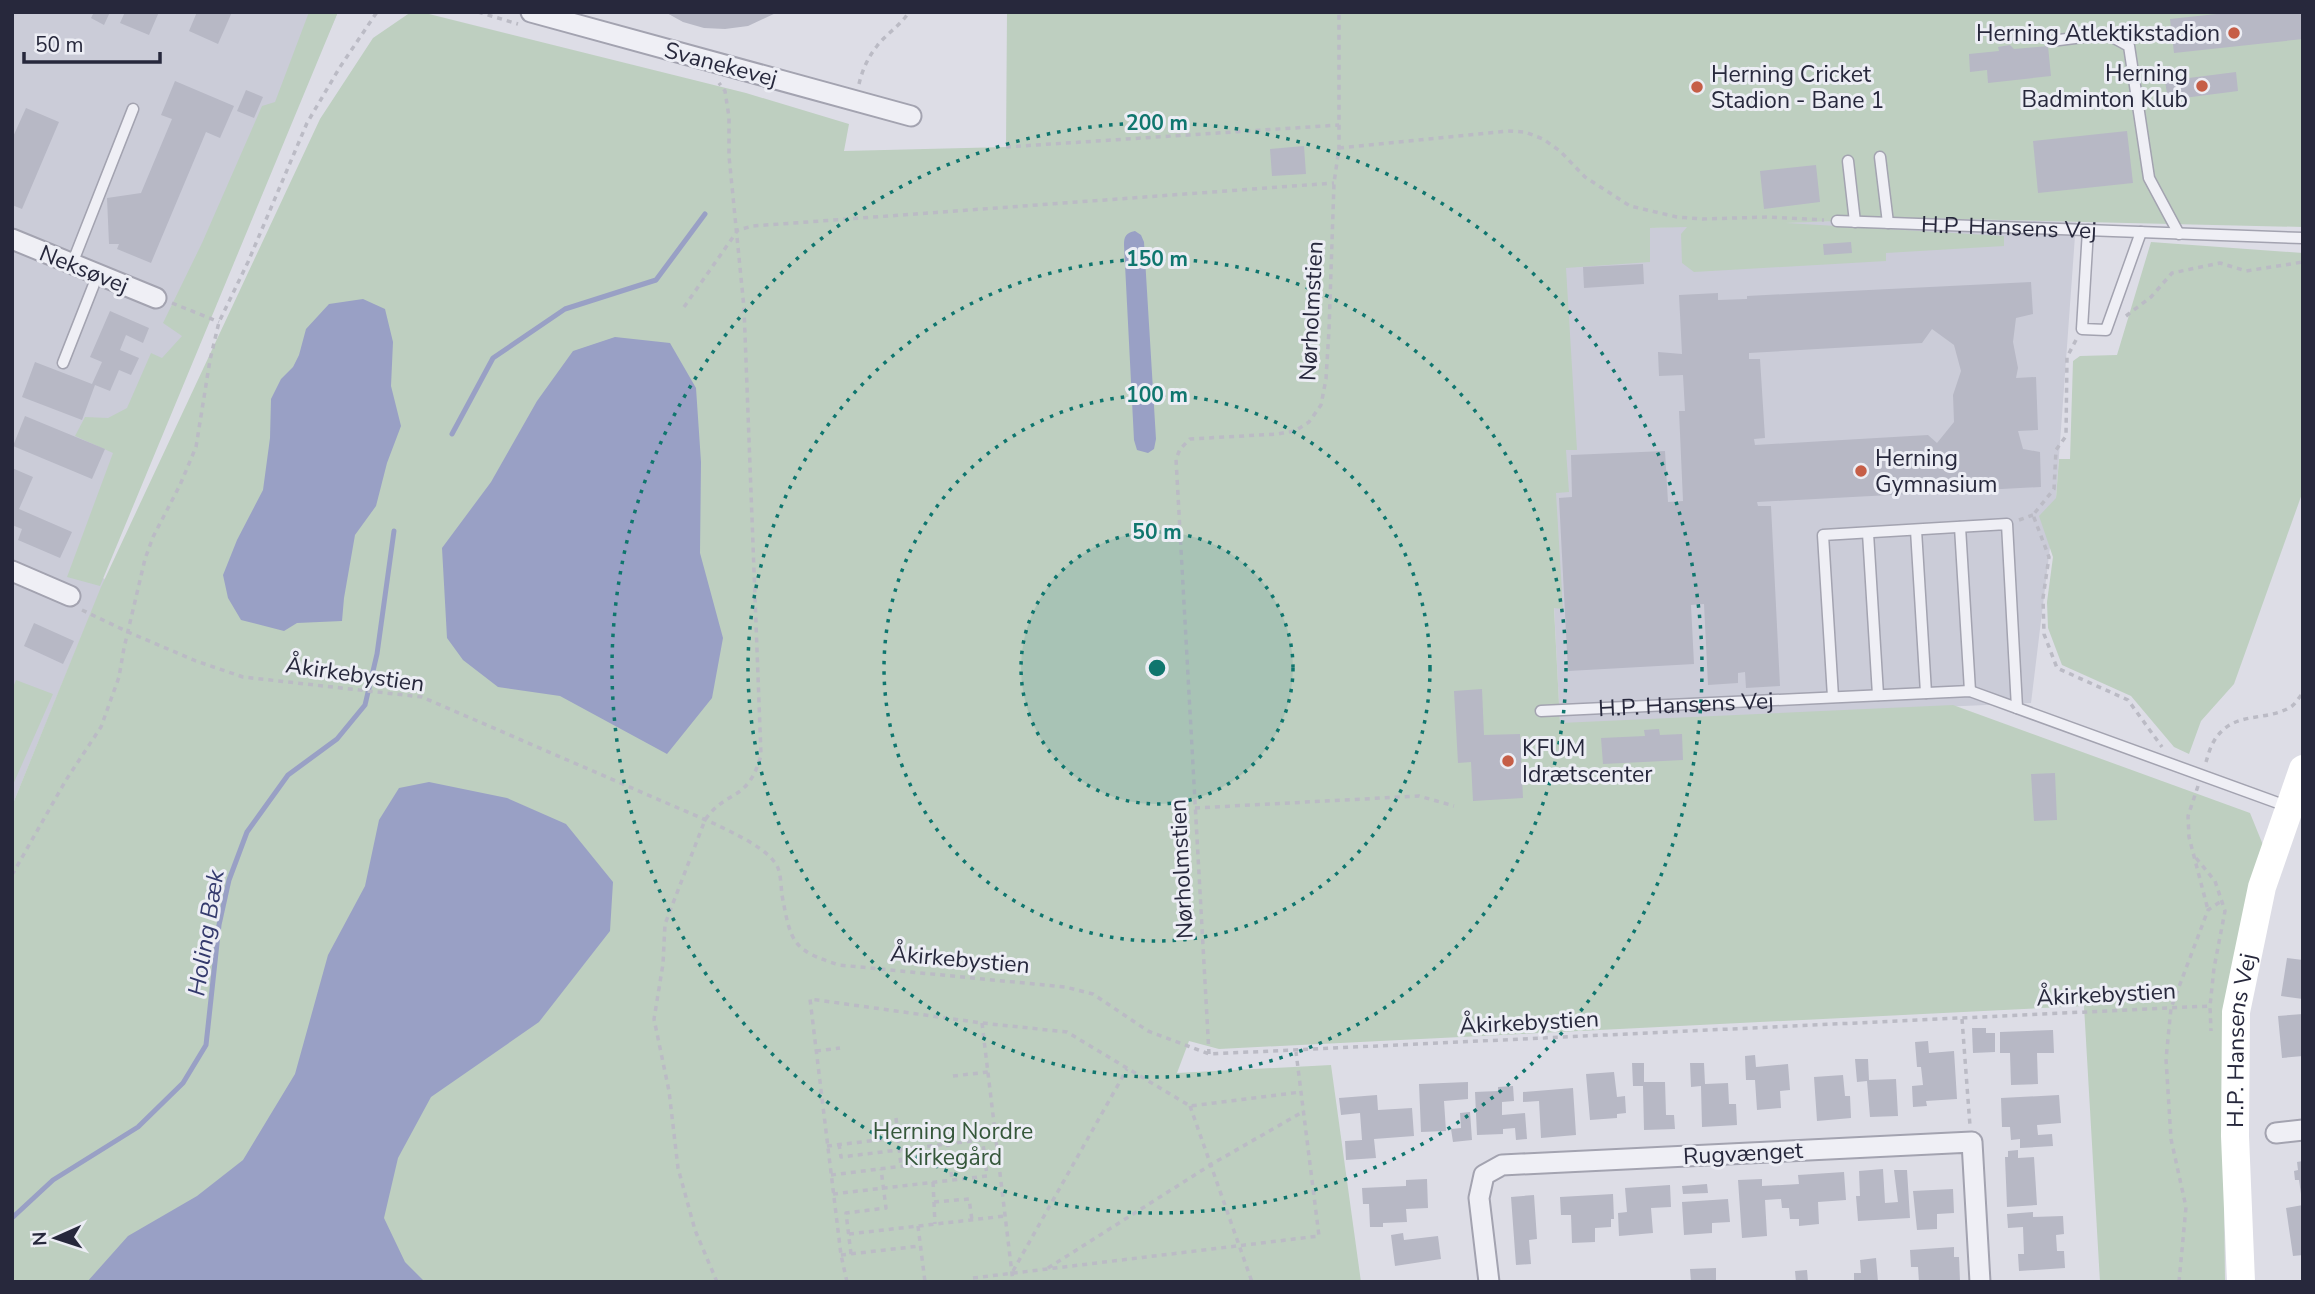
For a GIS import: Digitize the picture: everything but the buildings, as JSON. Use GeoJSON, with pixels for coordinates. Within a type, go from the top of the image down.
{"type":"FeatureCollection","features":[{"type":"Feature","properties":{"kind":"street","name":"Svanekevej"},"geometry":{"type":"LineString","coordinates":[[530,20],[911,116]]}},
{"type":"Feature","properties":{"kind":"street","name":"Neksøvej"},"geometry":{"type":"LineString","coordinates":[[12,239],[156,298]]}},
{"type":"Feature","properties":{"kind":"street"},"geometry":{"type":"LineString","coordinates":[[12,571],[70,596]]}},
{"type":"Feature","properties":{"kind":"street","name":"H.P. Hansens Vej"},"geometry":{"type":"LineString","coordinates":[[2260,1282],[2252,1037],[2263,950],[2298,813],[2303,769]]}},
{"type":"Feature","properties":{"kind":"street","name":"H.P. Hansens Vej"},"geometry":{"type":"LineString","coordinates":[[2241,1282],[2235,1136],[2236,1012],[2262,887],[2298,813]]}},
{"type":"Feature","properties":{"kind":"street"},"geometry":{"type":"LineString","coordinates":[[2276,1133],[2303,1129]]}},
{"type":"Feature","properties":{"kind":"street"},"geometry":{"type":"LineString","coordinates":[[1972,1142],[1980,1282]]}},
{"type":"Feature","properties":{"kind":"street","name":"Rugvænget"},"geometry":{"type":"LineString","coordinates":[[1489,1282],[1479,1198],[1484,1175],[1502,1165],[1972,1142]]}},
{"type":"Feature","properties":{"kind":"lane"},"geometry":{"type":"LineString","coordinates":[[2051,41],[2107,34],[2129,46],[2149,178],[2179,234]]}},
{"type":"Feature","properties":{"kind":"lane"},"geometry":{"type":"LineString","coordinates":[[72,264],[133,109]]}},
{"type":"Feature","properties":{"kind":"lane"},"geometry":{"type":"LineString","coordinates":[[1880,157],[1888,223]]}},
{"type":"Feature","properties":{"kind":"lane"},"geometry":{"type":"LineString","coordinates":[[1848,161],[1855,222]]}},
{"type":"Feature","properties":{"kind":"lane","name":"H.P. Hansens Vej"},"geometry":{"type":"LineString","coordinates":[[1837,221],[2303,238]]}},
{"type":"Feature","properties":{"kind":"lane"},"geometry":{"type":"LineString","coordinates":[[2088,230],[2082,329],[2106,330],[2141,232]]}},
{"type":"Feature","properties":{"kind":"lane"},"geometry":{"type":"LineString","coordinates":[[63,362],[98,274]]}},
{"type":"Feature","properties":{"kind":"lane"},"geometry":{"type":"LineString","coordinates":[[1833,697],[1823,535],[2007,524],[2017,708]]}},
{"type":"Feature","properties":{"kind":"lane"},"geometry":{"type":"LineString","coordinates":[[1960,527],[1970,691]]}},
{"type":"Feature","properties":{"kind":"lane"},"geometry":{"type":"LineString","coordinates":[[1916,530],[1926,693]]}},
{"type":"Feature","properties":{"kind":"lane"},"geometry":{"type":"LineString","coordinates":[[1868,533],[1878,695]]}},
{"type":"Feature","properties":{"kind":"lane","name":"H.P. Hansens Vej"},"geometry":{"type":"LineString","coordinates":[[1541,711],[1970,691],[2176,765],[2298,813]]}},
{"type":"Feature","properties":{"kind":"path"},"geometry":{"type":"LineString","coordinates":[[12,875],[66,780],[101,727],[119,677],[145,559],[196,447],[219,322],[248,262],[307,123],[377,12]]}},
{"type":"Feature","properties":{"kind":"path"},"geometry":{"type":"LineString","coordinates":[[478,12],[530,20]]}},
{"type":"Feature","properties":{"kind":"path"},"geometry":{"type":"LineString","coordinates":[[854,100],[862,71],[877,46],[902,23],[909,12]]}},
{"type":"Feature","properties":{"kind":"path","name":"Nørholmstien"},"geometry":{"type":"LineString","coordinates":[[1209,1054],[1176,458],[1180,449],[1190,439],[1295,431],[1309,422],[1321,405],[1326,379],[1334,183],[1339,148],[1339,12]]}},
{"type":"Feature","properties":{"kind":"path"},"geometry":{"type":"LineString","coordinates":[[714,78],[725,90],[744,308],[761,755],[756,774],[746,788],[710,811],[705,820],[665,924],[663,964],[654,1019],[669,1091],[678,1168],[695,1230],[718,1282]]}},
{"type":"Feature","properties":{"kind":"path"},"geometry":{"type":"LineString","coordinates":[[1006,147],[1339,125]]}},
{"type":"Feature","properties":{"kind":"path"},"geometry":{"type":"LineString","coordinates":[[1339,148],[1507,131],[1525,132],[1543,139],[1560,151],[1585,177],[1630,206],[1677,217],[1703,219],[1768,217],[1837,221]]}},
{"type":"Feature","properties":{"kind":"path"},"geometry":{"type":"LineString","coordinates":[[684,307],[738,230],[753,226],[1334,183]]}},
{"type":"Feature","properties":{"kind":"path"},"geometry":{"type":"LineString","coordinates":[[2106,330],[2151,297],[2172,272],[2220,263],[2246,271],[2303,262]]}},
{"type":"Feature","properties":{"kind":"path"},"geometry":{"type":"LineString","coordinates":[[156,298],[219,322]]}},
{"type":"Feature","properties":{"kind":"path"},"geometry":{"type":"LineString","coordinates":[[2082,329],[2067,357],[2066,436],[2056,450],[2054,489],[2034,515],[2049,557],[2043,598],[2044,634],[2057,668],[2128,700],[2176,765]]}},
{"type":"Feature","properties":{"kind":"path","name":"Åkirkebystien"},"geometry":{"type":"LineString","coordinates":[[70,596],[72,605],[128,632],[196,661],[243,677],[422,697],[755,844],[778,867],[793,940],[808,955],[839,965],[1066,986],[1093,994],[1148,1031],[1209,1054],[2210,1006]]}},
{"type":"Feature","properties":{"kind":"path"},"geometry":{"type":"LineString","coordinates":[[2179,1282],[2186,1207],[2171,1139],[2166,1059],[2171,1008],[2208,910],[2189,837],[2188,816],[2214,741],[2226,728],[2246,717],[2272,714],[2292,705],[2303,693]]}},
{"type":"Feature","properties":{"kind":"path"},"geometry":{"type":"LineString","coordinates":[[1195,808],[1419,796],[1454,806]]}},
{"type":"Feature","properties":{"kind":"path"},"geometry":{"type":"LineString","coordinates":[[2196,858],[2215,881],[2223,900],[2208,910]]}},
{"type":"Feature","properties":{"kind":"path"},"geometry":{"type":"LineString","coordinates":[[847,1282],[833,1194],[810,999],[1067,1032],[1190,1106],[1301,1092]]}},
{"type":"Feature","properties":{"kind":"path"},"geometry":{"type":"LineString","coordinates":[[1962,1019],[1972,1142]]}},
{"type":"Feature","properties":{"kind":"path"},"geometry":{"type":"LineString","coordinates":[[982,1023],[1013,1282]]}},
{"type":"Feature","properties":{"kind":"path"},"geometry":{"type":"LineString","coordinates":[[816,1051],[840,1048]]}},
{"type":"Feature","properties":{"kind":"path"},"geometry":{"type":"LineString","coordinates":[[974,1278],[1319,1236],[1296,1051]]}},
{"type":"Feature","properties":{"kind":"path"},"geometry":{"type":"LineString","coordinates":[[1012,1273],[1127,1069]]}},
{"type":"Feature","properties":{"kind":"path"},"geometry":{"type":"LineString","coordinates":[[953,1076],[988,1072]]}},
{"type":"Feature","properties":{"kind":"path"},"geometry":{"type":"LineString","coordinates":[[1190,1106],[1252,1282]]}},
{"type":"Feature","properties":{"kind":"path"},"geometry":{"type":"LineString","coordinates":[[1046,1269],[1212,1164],[1304,1111]]}},
{"type":"Feature","properties":{"kind":"path"},"geometry":{"type":"LineString","coordinates":[[895,1118],[901,1166]]}},
{"type":"Feature","properties":{"kind":"path"},"geometry":{"type":"LineString","coordinates":[[827,1146],[981,1127],[987,1175],[833,1194]]}},
{"type":"Feature","properties":{"kind":"path"},"geometry":{"type":"LineString","coordinates":[[946,1132],[952,1180]]}},
{"type":"Feature","properties":{"kind":"path"},"geometry":{"type":"LineString","coordinates":[[839,1144],[841,1157],[996,1138]]}},
{"type":"Feature","properties":{"kind":"path"},"geometry":{"type":"LineString","coordinates":[[831,1175],[984,1156]]}},
{"type":"Feature","properties":{"kind":"path"},"geometry":{"type":"LineString","coordinates":[[851,1254],[846,1213],[886,1209],[881,1168]]}},
{"type":"Feature","properties":{"kind":"path"},"geometry":{"type":"LineString","coordinates":[[933,1182],[935,1224]]}},
{"type":"Feature","properties":{"kind":"path"},"geometry":{"type":"LineString","coordinates":[[934,1202],[969,1199],[972,1220]]}},
{"type":"Feature","properties":{"kind":"path"},"geometry":{"type":"LineString","coordinates":[[849,1234],[1005,1216]]}},
{"type":"Feature","properties":{"kind":"path"},"geometry":{"type":"LineString","coordinates":[[918,1226],[925,1282]]}},
{"type":"Feature","properties":{"kind":"path"},"geometry":{"type":"LineString","coordinates":[[841,1255],[920,1246]]}},
{"type":"Feature","properties":{"kind":"shaded area"},"geometry":{"type":"Polygon","coordinates":[[[12,12],[338,12],[90,572],[105,579],[12,806],[12,12]]]}},
{"type":"Feature","properties":{"kind":"shaded area"},"geometry":{"type":"Polygon","coordinates":[[[1917,218],[2076,222],[2056,498],[2031,703],[1560,724],[1535,232],[1917,218]]]}},
{"type":"Feature","properties":{"kind":"green space"},"geometry":{"type":"Polygon","coordinates":[[[309,12],[338,12],[100,586],[67,577],[113,453],[75,436],[85,417],[108,418],[127,408],[151,353],[162,358],[182,336],[163,323],[202,243],[262,106],[275,102],[309,12]]]}},
{"type":"Feature","properties":{"kind":"green space","name":"Herning Nordre Kirkegård"},"geometry":{"type":"Polygon","coordinates":[[[411,12],[421,12],[746,93],[849,124],[844,151],[1006,147],[1007,12],[2303,12],[2303,227],[1917,218],[1786,223],[2004,236],[2004,246],[1886,253],[1886,261],[1694,272],[1682,263],[1681,234],[1687,227],[1650,228],[1650,262],[1566,268],[1577,450],[1566,450],[1569,492],[1556,493],[1563,609],[1554,608],[1560,723],[1953,705],[2250,813],[2263,845],[2223,1107],[2225,1282],[2100,1282],[2084,1006],[1219,1049],[1189,1041],[1177,1073],[1331,1065],[1361,1282],[12,1282],[12,806],[101,587],[320,119],[373,38],[411,12]]]}},
{"type":"Feature","properties":{"kind":"green space"},"geometry":{"type":"Polygon","coordinates":[[[2151,242],[2303,253],[2303,491],[2234,684],[2201,721],[2189,754],[2174,747],[2131,696],[2062,665],[2048,628],[2047,602],[2053,557],[2039,516],[2056,498],[2059,459],[2070,459],[2073,361],[2080,356],[2117,355],[2151,242]]]}},
{"type":"Feature","properties":{"kind":"green space"},"geometry":{"type":"Polygon","coordinates":[[[16,680],[53,694],[12,787],[12,690],[16,680]]]}},
{"type":"Feature","properties":{"kind":"water"},"geometry":{"type":"Polygon","coordinates":[[[1135,231],[1141,235],[1144,242],[1156,439],[1154,449],[1148,453],[1137,450],[1134,440],[1124,239],[1135,231]]]}},
{"type":"Feature","properties":{"kind":"water"},"geometry":{"type":"Polygon","coordinates":[[[363,299],[385,309],[393,342],[391,386],[401,426],[387,463],[376,506],[355,535],[342,621],[297,623],[284,631],[241,620],[228,598],[223,575],[237,540],[263,490],[270,438],[271,399],[281,379],[293,367],[299,355],[306,329],[329,304],[363,299]]]}},
{"type":"Feature","properties":{"kind":"water"},"geometry":{"type":"Polygon","coordinates":[[[615,337],[670,343],[696,388],[701,462],[700,553],[723,638],[712,698],[667,754],[560,696],[498,687],[463,660],[447,638],[442,548],[491,482],[537,401],[573,351],[615,337]]]}},
{"type":"Feature","properties":{"kind":"water"},"geometry":{"type":"Polygon","coordinates":[[[429,782],[507,798],[566,824],[613,882],[610,931],[539,1022],[431,1097],[398,1158],[384,1218],[405,1262],[425,1282],[87,1282],[128,1236],[197,1196],[243,1160],[295,1074],[328,955],[365,886],[379,820],[399,788],[429,782]]]}},
{"type":"Feature","properties":{"kind":"waterway","name":"Holing Bæk"},"geometry":{"type":"LineString","coordinates":[[452,434],[493,358],[565,309],[656,280],[705,214]]}},
{"type":"Feature","properties":{"kind":"waterway","name":"Holing Bæk"},"geometry":{"type":"LineString","coordinates":[[12,1218],[53,1180],[138,1127],[183,1083],[206,1045],[219,925],[229,880],[247,832],[288,775],[337,739],[365,705],[377,654],[394,531]]}},
{"type":"Feature","properties":{"kind":"place","name":"Herning Atlektikstadion"},"geometry":{"type":"Point","coordinates":[2234,33]}},
{"type":"Feature","properties":{"kind":"place","name":"Herning Badminton Klub"},"geometry":{"type":"Point","coordinates":[2202,86]}},
{"type":"Feature","properties":{"kind":"place","name":"Herning Cricket Stadion - Bane 1"},"geometry":{"type":"Point","coordinates":[1697,87]}},
{"type":"Feature","properties":{"kind":"place","name":"Herning Gymnasium"},"geometry":{"type":"Point","coordinates":[1861,471]}},
{"type":"Feature","properties":{"kind":"place","name":"KFUM Idrætscenter"},"geometry":{"type":"Point","coordinates":[1508,761]}}]}
